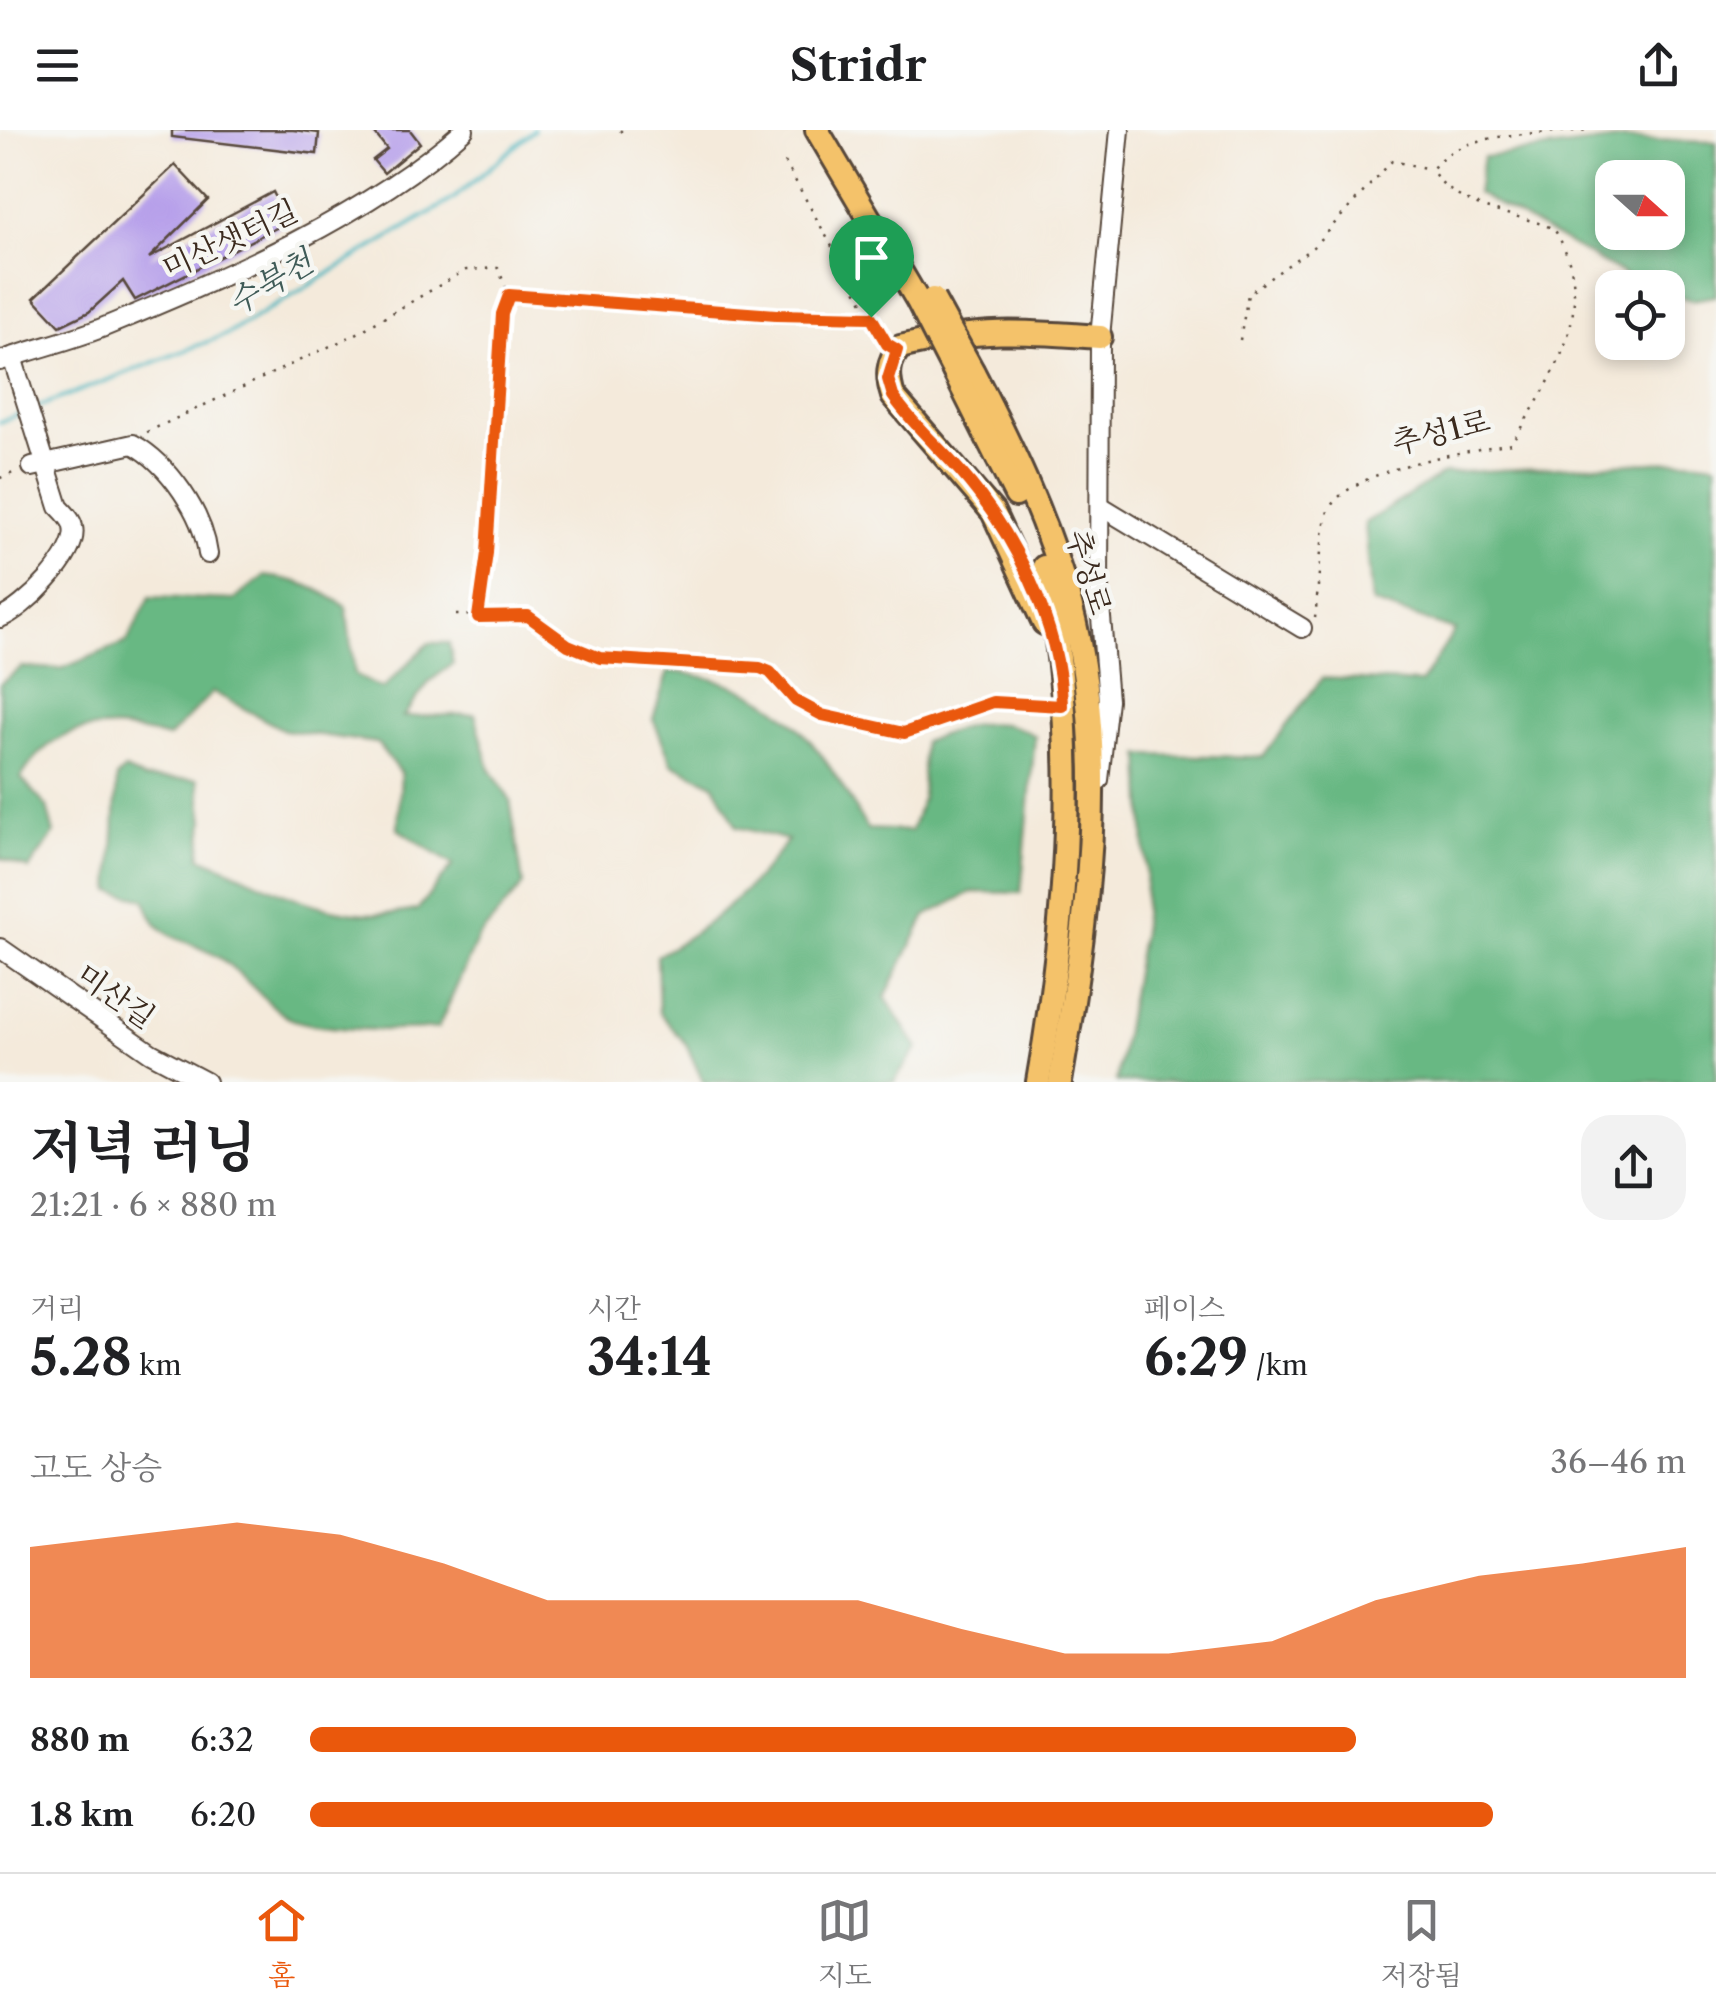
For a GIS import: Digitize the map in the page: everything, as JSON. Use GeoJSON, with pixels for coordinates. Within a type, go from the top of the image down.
{"type":"FeatureCollection","features":[{"type":"Feature","properties":{"kind":"main road","name":"추성로"},"geometry":{"type":"LineString","coordinates":[[824,132],[964,373],[1015,452],[1070,604],[1088,726],[1091,835],[1084,926],[1060,1082]]}},
{"type":"Feature","properties":{"kind":"main road"},"geometry":{"type":"LineString","coordinates":[[1062,669],[1029,584],[993,512],[893,396],[888,379],[897,350],[960,332],[995,330],[1100,337]]}},
{"type":"Feature","properties":{"kind":"main road","name":"추성로"},"geometry":{"type":"LineString","coordinates":[[964,373],[1040,549],[1062,669],[1068,843],[1038,1082]]}},
{"type":"Feature","properties":{"kind":"street","name":"미산샛터길"},"geometry":{"type":"LineString","coordinates":[[9,362],[107,326],[312,232],[429,162],[464,130]]}},
{"type":"Feature","properties":{"kind":"street"},"geometry":{"type":"LineString","coordinates":[[1091,835],[1108,700],[1099,594],[1100,337],[1120,130]]}},
{"type":"Feature","properties":{"kind":"street"},"geometry":{"type":"LineString","coordinates":[[0,618],[16,613],[44,586],[73,540],[74,526],[60,507],[9,362]]}},
{"type":"Feature","properties":{"kind":"street"},"geometry":{"type":"LineString","coordinates":[[42,460],[133,444],[163,466],[205,530],[208,554]]}},
{"type":"Feature","properties":{"kind":"street"},"geometry":{"type":"LineString","coordinates":[[1102,508],[1302,628]]}},
{"type":"Feature","properties":{"kind":"street","name":"미산길"},"geometry":{"type":"LineString","coordinates":[[0,948],[151,1053],[206,1082]]}},
{"type":"Feature","properties":{"kind":"path"},"geometry":{"type":"LineString","coordinates":[[1240,340],[1248,294],[1313,247],[1392,161],[1432,170],[1438,156],[1462,142],[1588,130]]}},
{"type":"Feature","properties":{"kind":"path"},"geometry":{"type":"LineString","coordinates":[[785,162],[887,344],[897,350]]}},
{"type":"Feature","properties":{"kind":"path","name":"추성1로"},"geometry":{"type":"LineString","coordinates":[[1302,628],[1315,618],[1328,510],[1348,490],[1397,469],[1511,443],[1568,346],[1578,300],[1568,250],[1554,229],[1477,206],[1454,194],[1432,170]]}},
{"type":"Feature","properties":{"kind":"path"},"geometry":{"type":"LineString","coordinates":[[133,444],[152,428],[356,334],[466,270],[498,268],[509,295],[502,314],[487,553],[478,617]]}},
{"type":"Feature","properties":{"kind":"path"},"geometry":{"type":"LineString","coordinates":[[509,295],[776,315],[871,317]]}},
{"type":"Feature","properties":{"kind":"path"},"geometry":{"type":"LineString","coordinates":[[0,478],[42,460]]}},
{"type":"Feature","properties":{"kind":"path"},"geometry":{"type":"LineString","coordinates":[[456,615],[528,616],[568,645],[600,658],[760,668],[770,672],[796,701],[822,715],[904,733],[993,702],[1062,706]]}},
{"type":"Feature","properties":{"kind":"green space"},"geometry":{"type":"Polygon","coordinates":[[[1624,139],[1716,142],[1716,296],[1685,298],[1685,270],[1616,270],[1477,193],[1483,157],[1624,139]]]}},
{"type":"Feature","properties":{"kind":"green space"},"geometry":{"type":"Polygon","coordinates":[[[1691,460],[1716,463],[1716,1082],[1116,1082],[1142,932],[1146,870],[1141,755],[1263,757],[1322,678],[1421,683],[1455,630],[1372,603],[1365,523],[1444,473],[1691,460]]]}},
{"type":"Feature","properties":{"kind":"green space"},"geometry":{"type":"Polygon","coordinates":[[[264,576],[307,585],[346,607],[355,675],[382,689],[429,643],[449,643],[453,664],[430,681],[403,717],[475,714],[490,769],[510,800],[523,885],[478,938],[438,1028],[358,1029],[296,1021],[284,1015],[220,958],[165,932],[150,914],[145,899],[111,891],[117,777],[125,770],[145,779],[198,779],[204,821],[200,857],[330,909],[386,914],[417,910],[453,865],[398,829],[401,774],[377,743],[284,730],[213,692],[168,738],[105,728],[67,735],[50,744],[21,778],[47,807],[54,834],[29,869],[0,858],[0,684],[22,667],[61,669],[127,642],[150,597],[234,600],[264,576]]]}},
{"type":"Feature","properties":{"kind":"green space"},"geometry":{"type":"Polygon","coordinates":[[[668,671],[707,677],[739,688],[767,702],[790,720],[830,767],[867,829],[911,831],[922,799],[923,742],[965,727],[993,723],[1035,736],[1021,893],[972,892],[926,916],[885,997],[918,1048],[894,1082],[703,1082],[686,1044],[659,1012],[657,956],[729,906],[788,840],[737,827],[714,784],[672,764],[653,719],[668,671]]]}},
{"type":"Feature","properties":{"kind":"building"},"geometry":{"type":"Polygon","coordinates":[[[172,130],[319,133],[317,154],[172,137],[172,130]]]}},
{"type":"Feature","properties":{"kind":"building"},"geometry":{"type":"Polygon","coordinates":[[[372,130],[410,130],[420,143],[384,173],[373,160],[387,149],[372,130]]]}},
{"type":"Feature","properties":{"kind":"building"},"geometry":{"type":"Polygon","coordinates":[[[175,165],[208,200],[149,258],[273,192],[288,222],[135,300],[123,281],[89,312],[60,326],[34,298],[175,165]]]}},
{"type":"Feature","properties":{"kind":"waterway","name":"수북천"},"geometry":{"type":"LineString","coordinates":[[35,408],[228,334],[453,199],[534,130]]}},
{"type":"Feature","properties":{"kind":"waterway","name":"수북천"},"geometry":{"type":"LineString","coordinates":[[0,422],[22,413]]}},
{"type":"Feature","properties":{"kind":"route"},"geometry":{"type":"LineString","coordinates":[[509,295],[776,315],[871,317],[887,344],[897,350],[888,379],[893,396],[993,512],[1029,584],[1062,669],[1062,706],[993,702],[928,728],[904,733],[871,728],[822,715],[796,701],[770,672],[760,668],[600,658],[568,645],[545,624],[528,616],[478,617],[487,553],[502,314],[509,295]]}}]}
